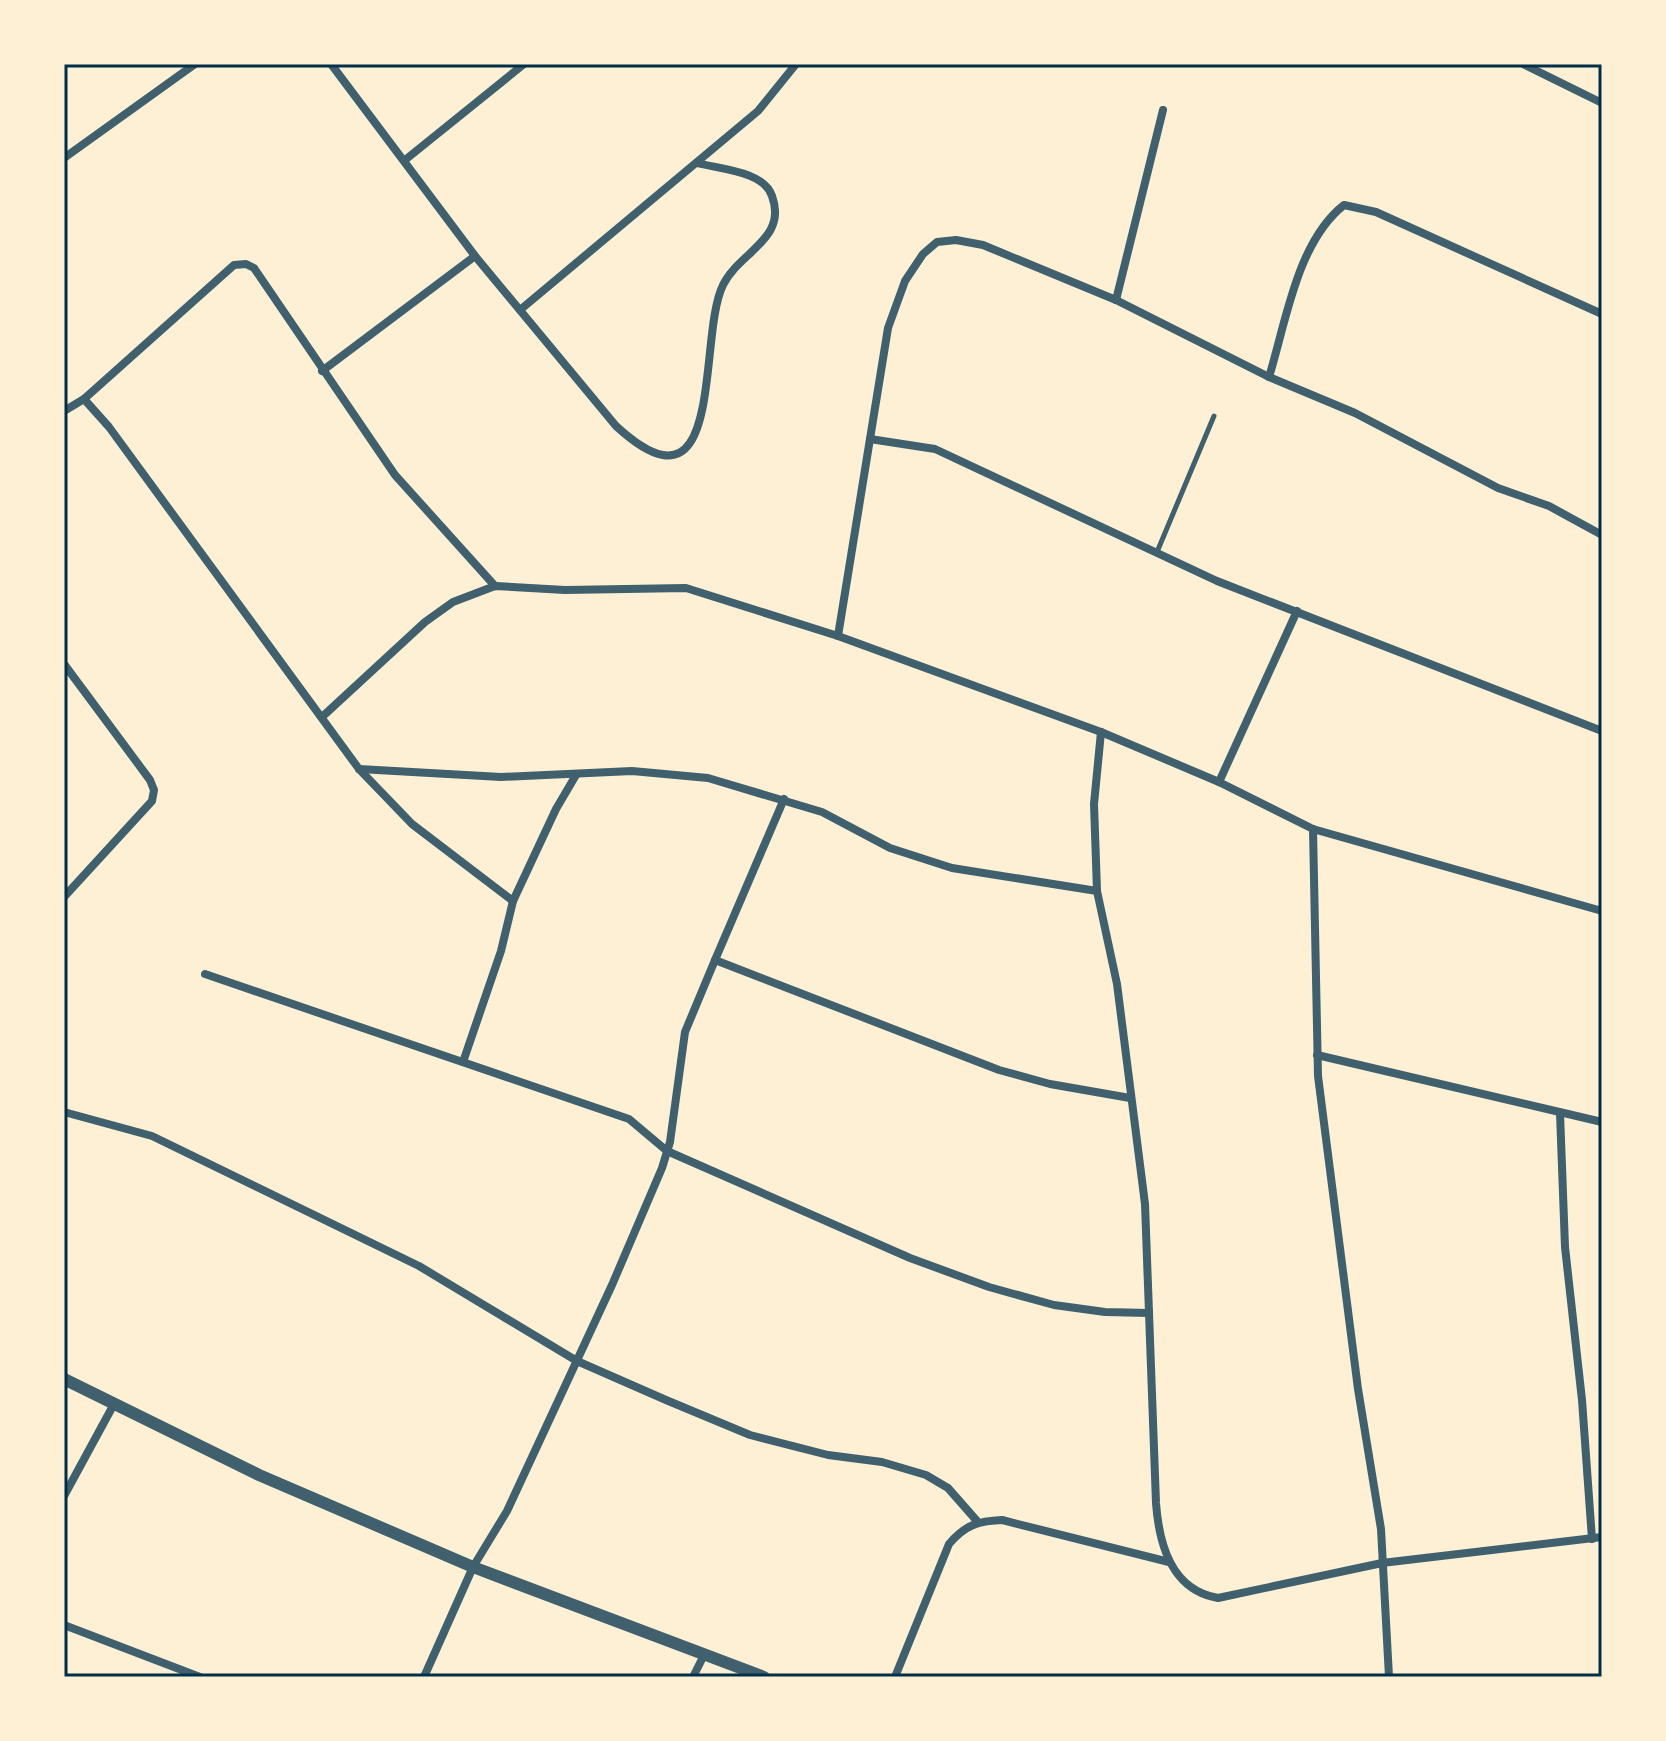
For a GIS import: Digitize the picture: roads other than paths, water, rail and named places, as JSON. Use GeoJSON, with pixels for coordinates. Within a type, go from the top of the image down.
{"type":"FeatureCollection","features":[{"type":"Feature","properties":{"kind":"street"},"geometry":{"type":"LineString","coordinates":[[64,158],[195,64]]}},
{"type":"Feature","properties":{"kind":"street"},"geometry":{"type":"LineString","coordinates":[[331,64],[475,256],[616,426],[638,446],[660,455],[680,451],[695,440],[702,420],[712,321],[723,285],[775,228],[772,193],[761,181],[697,163]]}},
{"type":"Feature","properties":{"kind":"street"},"geometry":{"type":"LineString","coordinates":[[405,160],[524,64]]}},
{"type":"Feature","properties":{"kind":"street"},"geometry":{"type":"LineString","coordinates":[[520,310],[758,111],[796,64]]}},
{"type":"Feature","properties":{"kind":"street"},"geometry":{"type":"LineString","coordinates":[[1523,64],[1602,103]]}},
{"type":"Feature","properties":{"kind":"street"},"geometry":{"type":"LineString","coordinates":[[1116,300],[1163,110]]}},
{"type":"Feature","properties":{"kind":"street"},"geometry":{"type":"LineString","coordinates":[[1269,377],[1313,242],[1333,214],[1344,205],[1376,212],[1602,314]]}},
{"type":"Feature","properties":{"kind":"street"},"geometry":{"type":"LineString","coordinates":[[838,636],[888,328],[905,281],[923,254],[937,242],[956,240],[983,245],[1116,300],[1269,377],[1355,413],[1498,488],[1549,506],[1602,535]]}},
{"type":"Feature","properties":{"kind":"street"},"geometry":{"type":"LineString","coordinates":[[322,371],[475,256]]}},
{"type":"Feature","properties":{"kind":"street"},"geometry":{"type":"LineString","coordinates":[[64,411],[84,399],[234,265],[246,264],[254,268],[395,475],[495,586]]}},
{"type":"Feature","properties":{"kind":"street"},"geometry":{"type":"LineString","coordinates":[[84,399],[109,427],[359,769],[412,824],[513,901]]}},
{"type":"Feature","properties":{"kind":"street"},"geometry":{"type":"LineString","coordinates":[[870,439],[935,449],[1217,581],[1602,731]]}},
{"type":"Feature","properties":{"kind":"street"},"geometry":{"type":"LineString","coordinates":[[322,717],[425,622],[453,602],[495,586],[565,590],[686,588],[838,636],[1101,732],[1219,782],[1313,829],[1601,908]]}},
{"type":"Feature","properties":{"kind":"street"},"geometry":{"type":"LineString","coordinates":[[1219,782],[1297,611]]}},
{"type":"Feature","properties":{"kind":"street"},"geometry":{"type":"LineString","coordinates":[[64,664],[150,780],[154,790],[152,801],[64,897]]}},
{"type":"Feature","properties":{"kind":"street"},"geometry":{"type":"LineString","coordinates":[[1101,732],[1094,804],[1097,891],[1117,984],[1145,1204],[1156,1503],[1161,1544],[1169,1562],[1192,1588],[1218,1598],[1240,1596],[1382,1563],[1602,1537]]}},
{"type":"Feature","properties":{"kind":"street"},"geometry":{"type":"LineString","coordinates":[[359,769],[486,777],[632,771],[708,778],[822,812],[890,848],[952,868],[1097,891]]}},
{"type":"Feature","properties":{"kind":"street"},"geometry":{"type":"LineString","coordinates":[[463,1062],[501,951],[513,901],[556,809],[576,775]]}},
{"type":"Feature","properties":{"kind":"street"},"geometry":{"type":"LineString","coordinates":[[424,1677],[473,1567],[507,1511],[577,1361],[667,1151],[685,1032],[784,799]]}},
{"type":"Feature","properties":{"kind":"street"},"geometry":{"type":"LineString","coordinates":[[1313,829],[1317,1055],[1337,1230],[1381,1529],[1389,1677]]}},
{"type":"Feature","properties":{"kind":"street"},"geometry":{"type":"LineString","coordinates":[[715,960],[999,1070],[1050,1084],[1130,1098]]}},
{"type":"Feature","properties":{"kind":"street"},"geometry":{"type":"LineString","coordinates":[[205,974],[629,1119],[667,1151],[910,1258],[989,1287],[1054,1305],[1105,1312],[1149,1313]]}},
{"type":"Feature","properties":{"kind":"street"},"geometry":{"type":"LineString","coordinates":[[1317,1055],[1602,1122]]}},
{"type":"Feature","properties":{"kind":"street"},"geometry":{"type":"LineString","coordinates":[[64,1112],[152,1136],[419,1266],[577,1361],[750,1435],[828,1455],[882,1462],[926,1475],[948,1488],[977,1521]]}},
{"type":"Feature","properties":{"kind":"street"},"geometry":{"type":"LineString","coordinates":[[1560,1113],[1565,1247],[1582,1400],[1592,1539]]}},
{"type":"Feature","properties":{"kind":"street"},"geometry":{"type":"LineString","coordinates":[[64,1379],[259,1475],[473,1567],[764,1677]]}},
{"type":"Feature","properties":{"kind":"street"},"geometry":{"type":"LineString","coordinates":[[64,1496],[114,1404]]}},
{"type":"Feature","properties":{"kind":"street"},"geometry":{"type":"LineString","coordinates":[[895,1677],[949,1544],[960,1531],[977,1521],[1002,1520],[1169,1562]]}},
{"type":"Feature","properties":{"kind":"street"},"geometry":{"type":"LineString","coordinates":[[64,1625],[200,1677]]}},
{"type":"Feature","properties":{"kind":"street"},"geometry":{"type":"LineString","coordinates":[[693,1677],[704,1655]]}},
{"type":"Feature","properties":{"kind":"lane"},"geometry":{"type":"LineString","coordinates":[[1157,552],[1214,416]]}}]}
